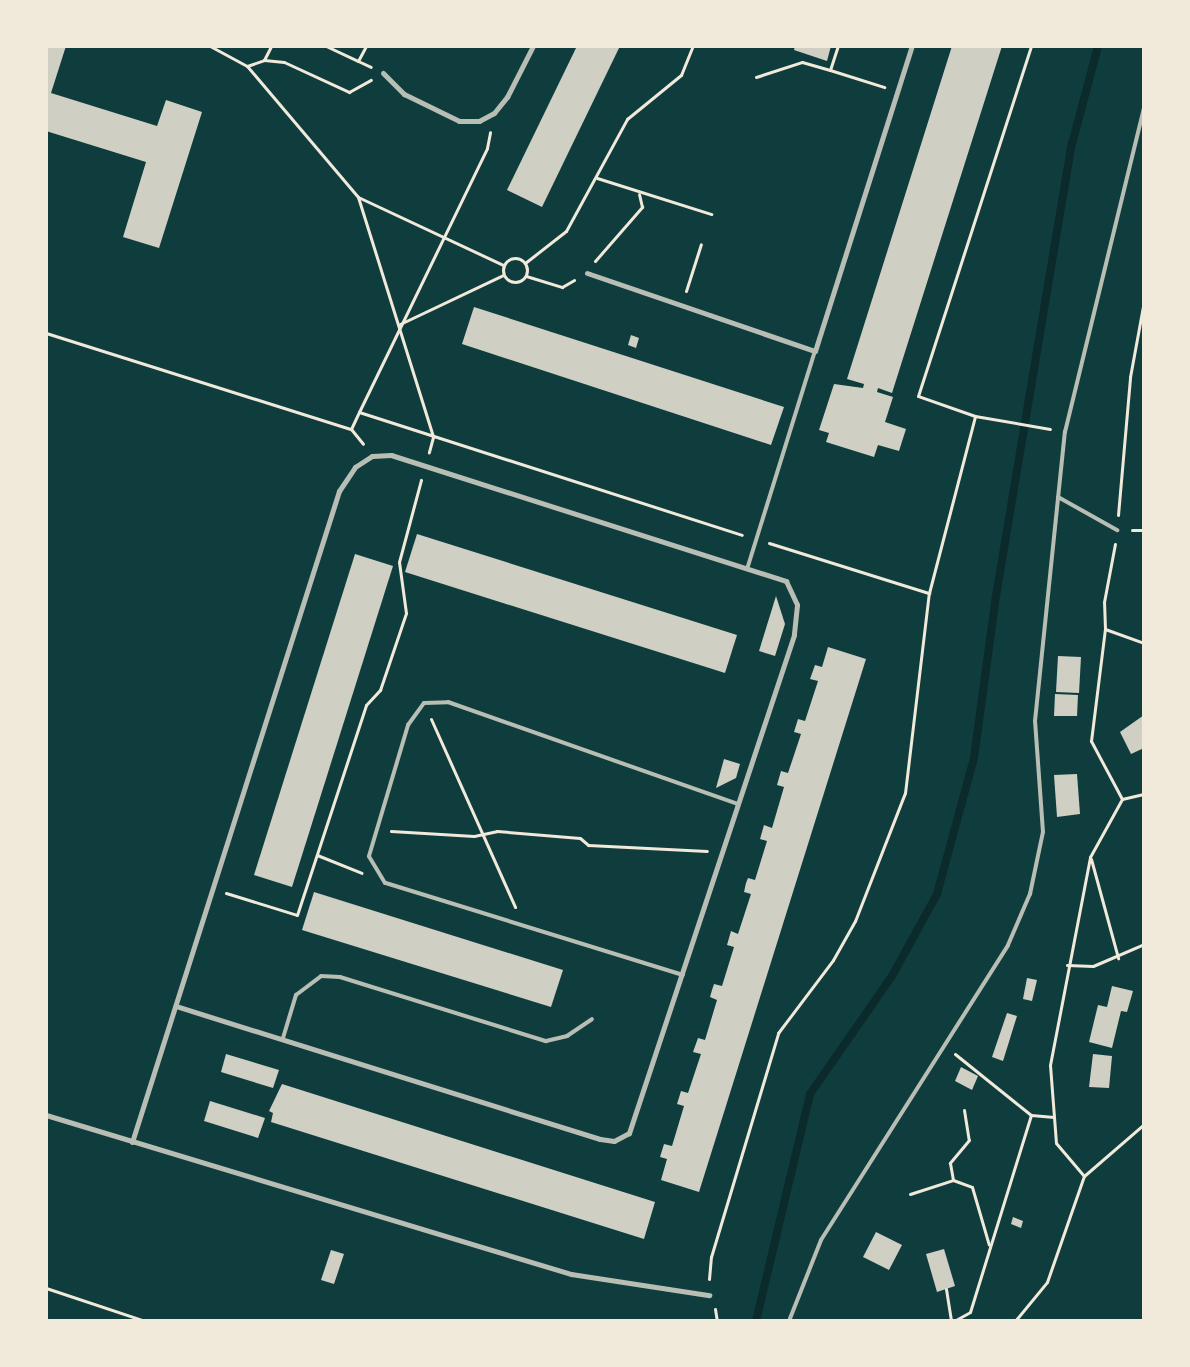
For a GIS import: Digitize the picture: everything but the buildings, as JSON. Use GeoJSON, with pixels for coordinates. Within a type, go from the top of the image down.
{"type":"FeatureCollection","features":[{"type":"Feature","properties":{"kind":"street"},"geometry":{"type":"LineString","coordinates":[[383,73],[404,94],[459,121],[479,121],[494,113],[507,97],[533,46]]}},
{"type":"Feature","properties":{"kind":"street"},"geometry":{"type":"LineString","coordinates":[[587,273],[815,351],[912,46]]}},
{"type":"Feature","properties":{"kind":"street"},"geometry":{"type":"LineString","coordinates":[[132,1142],[339,491],[355,468],[372,456],[391,455],[748,566],[786,581],[797,605],[794,635],[682,974],[637,1119],[629,1133],[614,1141],[176,1006]]}},
{"type":"Feature","properties":{"kind":"street"},"geometry":{"type":"LineString","coordinates":[[46,1115],[570,1274],[709,1295]]}},
{"type":"Feature","properties":{"kind":"lane"},"geometry":{"type":"LineString","coordinates":[[789,1321],[821,1240],[943,1044],[1008,945],[1030,894],[1044,832],[1035,721],[1065,432],[1144,109]]}},
{"type":"Feature","properties":{"kind":"lane"},"geometry":{"type":"LineString","coordinates":[[748,566],[815,351]]}},
{"type":"Feature","properties":{"kind":"lane"},"geometry":{"type":"LineString","coordinates":[[1058,497],[1117,530]]}},
{"type":"Feature","properties":{"kind":"lane"},"geometry":{"type":"LineString","coordinates":[[682,974],[385,882],[369,856],[408,725],[424,703],[448,702],[738,804]]}},
{"type":"Feature","properties":{"kind":"lane"},"geometry":{"type":"LineString","coordinates":[[283,1038],[296,995],[321,976],[340,977],[546,1041],[567,1036],[592,1019]]}},
{"type":"Feature","properties":{"kind":"path"},"geometry":{"type":"LineString","coordinates":[[210,46],[247,66],[358,197],[400,324],[433,437],[398,562],[406,613],[380,690],[366,706],[297,915],[213,888]]}},
{"type":"Feature","properties":{"kind":"path"},"geometry":{"type":"LineString","coordinates":[[264,60],[270,46]]}},
{"type":"Feature","properties":{"kind":"path"},"geometry":{"type":"LineString","coordinates":[[326,46],[358,61],[366,46]]}},
{"type":"Feature","properties":{"kind":"path"},"geometry":{"type":"LineString","coordinates":[[526,263],[566,231],[572,213],[597,178],[627,118],[681,75],[693,46]]}},
{"type":"Feature","properties":{"kind":"path"},"geometry":{"type":"LineString","coordinates":[[830,70],[838,46]]}},
{"type":"Feature","properties":{"kind":"path"},"geometry":{"type":"LineString","coordinates":[[1030,46],[918,396],[975,416],[1004,418],[1065,432]]}},
{"type":"Feature","properties":{"kind":"path"},"geometry":{"type":"LineString","coordinates":[[247,66],[264,60],[284,62],[349,92],[383,73]]}},
{"type":"Feature","properties":{"kind":"path"},"geometry":{"type":"LineString","coordinates":[[756,77],[802,62],[897,91]]}},
{"type":"Feature","properties":{"kind":"path"},"geometry":{"type":"LineString","coordinates":[[351,429],[442,236],[487,148],[494,113]]}},
{"type":"Feature","properties":{"kind":"path"},"geometry":{"type":"LineString","coordinates":[[597,178],[640,194],[650,193],[711,214]]}},
{"type":"Feature","properties":{"kind":"path"},"geometry":{"type":"LineString","coordinates":[[502,275],[515,282],[526,276],[562,287],[587,273],[615,234],[642,207],[640,194]]}},
{"type":"Feature","properties":{"kind":"path"},"geometry":{"type":"LineString","coordinates":[[358,197],[503,266]]}},
{"type":"Feature","properties":{"kind":"path"},"geometry":{"type":"LineString","coordinates":[[681,306],[702,244]]}},
{"type":"Feature","properties":{"kind":"path"},"geometry":{"type":"LineString","coordinates":[[502,275],[503,266],[514,257],[526,263]]}},
{"type":"Feature","properties":{"kind":"path"},"geometry":{"type":"LineString","coordinates":[[526,263],[526,276]]}},
{"type":"Feature","properties":{"kind":"path"},"geometry":{"type":"LineString","coordinates":[[400,324],[502,275]]}},
{"type":"Feature","properties":{"kind":"path"},"geometry":{"type":"LineString","coordinates":[[1122,799],[1091,741],[1105,629],[1104,602],[1117,530],[1130,377],[1144,301]]}},
{"type":"Feature","properties":{"kind":"path"},"geometry":{"type":"LineString","coordinates":[[46,333],[351,429],[372,456]]}},
{"type":"Feature","properties":{"kind":"path"},"geometry":{"type":"LineString","coordinates":[[359,412],[930,593]]}},
{"type":"Feature","properties":{"kind":"path"},"geometry":{"type":"LineString","coordinates":[[716,1321],[709,1295],[710,1257],[778,1033],[833,960],[855,921],[905,793],[930,593],[975,416]]}},
{"type":"Feature","properties":{"kind":"path"},"geometry":{"type":"LineString","coordinates":[[1105,629],[1143,645]]}},
{"type":"Feature","properties":{"kind":"path"},"geometry":{"type":"LineString","coordinates":[[424,703],[484,834],[485,846],[524,925]]}},
{"type":"Feature","properties":{"kind":"path"},"geometry":{"type":"LineString","coordinates":[[1084,1176],[1056,1142],[1050,1065],[1090,857],[1122,799],[1144,794]]}},
{"type":"Feature","properties":{"kind":"path"},"geometry":{"type":"LineString","coordinates":[[376,831],[484,834],[497,832],[580,838],[588,845],[722,852]]}},
{"type":"Feature","properties":{"kind":"path"},"geometry":{"type":"LineString","coordinates":[[317,855],[385,882]]}},
{"type":"Feature","properties":{"kind":"path"},"geometry":{"type":"LineString","coordinates":[[1090,857],[1118,958]]}},
{"type":"Feature","properties":{"kind":"path"},"geometry":{"type":"LineString","coordinates":[[1068,965],[1093,966],[1118,958],[1144,944]]}},
{"type":"Feature","properties":{"kind":"path"},"geometry":{"type":"LineString","coordinates":[[943,1044],[1031,1115],[1054,1117]]}},
{"type":"Feature","properties":{"kind":"path"},"geometry":{"type":"LineString","coordinates":[[953,1180],[950,1163],[969,1140],[964,1110]]}},
{"type":"Feature","properties":{"kind":"path"},"geometry":{"type":"LineString","coordinates":[[946,1289],[952,1321],[970,1312],[989,1245],[1031,1115]]}},
{"type":"Feature","properties":{"kind":"path"},"geometry":{"type":"LineString","coordinates":[[1016,1321],[1047,1282],[1084,1176],[1144,1124]]}},
{"type":"Feature","properties":{"kind":"path"},"geometry":{"type":"LineString","coordinates":[[910,1194],[953,1180],[972,1187],[989,1245]]}},
{"type":"Feature","properties":{"kind":"path"},"geometry":{"type":"LineString","coordinates":[[46,1288],[145,1321]]}},
{"type":"Feature","properties":{"kind":"waterway"},"geometry":{"type":"LineString","coordinates":[[756,1321],[810,1094],[892,976],[937,894],[974,758],[995,602],[1072,144],[1098,46]]}}]}
